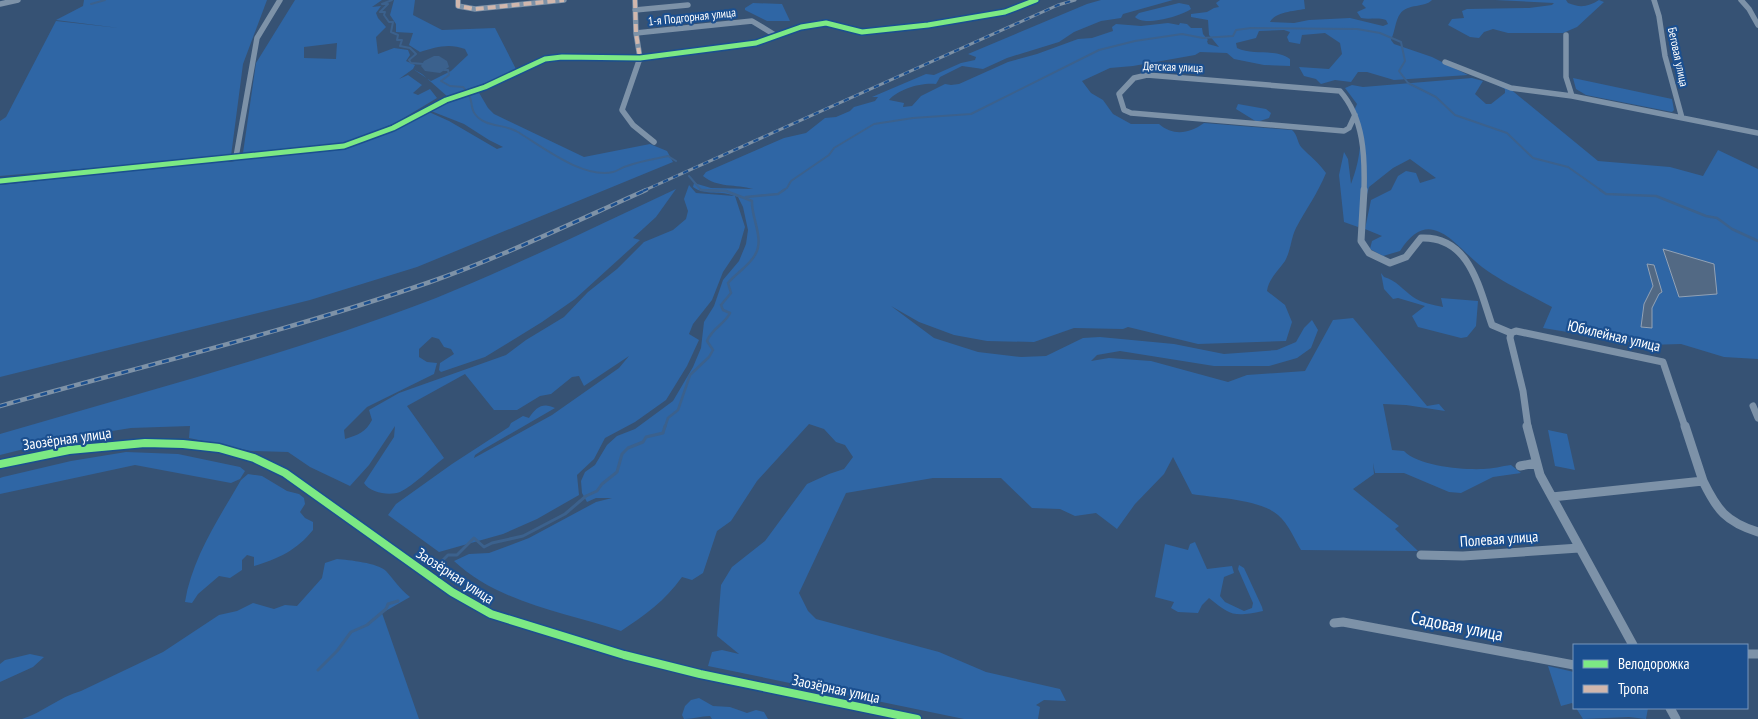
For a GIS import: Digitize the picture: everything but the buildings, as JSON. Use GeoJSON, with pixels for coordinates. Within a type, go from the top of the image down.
{"type":"FeatureCollection","features":[{"type":"Feature","properties":{"kind":"street"},"geometry":{"type":"LineString","coordinates":[[0,4],[18,0]]}},
{"type":"Feature","properties":{"kind":"street"},"geometry":{"type":"LineString","coordinates":[[236,158],[257,38],[280,0]]}},
{"type":"Feature","properties":{"kind":"street"},"geometry":{"type":"LineString","coordinates":[[458,0],[458,6],[468,9],[564,0]]}},
{"type":"Feature","properties":{"kind":"street"},"geometry":{"type":"LineString","coordinates":[[635,0],[636,33],[640,58],[622,110],[633,125],[654,142]]}},
{"type":"Feature","properties":{"kind":"street"},"geometry":{"type":"LineString","coordinates":[[0,181],[344,146],[393,128],[446,100],[478,90],[545,59],[562,57],[640,58],[756,42],[775,35],[826,23],[862,32],[928,25],[1005,12],[1036,0]]}},
{"type":"Feature","properties":{"kind":"street","name":"Беговая улица"},"geometry":{"type":"LineString","coordinates":[[1654,0],[1659,16],[1665,56],[1682,118]]}},
{"type":"Feature","properties":{"kind":"street"},"geometry":{"type":"LineString","coordinates":[[1741,0],[1749,9],[1758,25]]}},
{"type":"Feature","properties":{"kind":"street"},"geometry":{"type":"LineString","coordinates":[[635,10],[688,5]]}},
{"type":"Feature","properties":{"kind":"street","name":"1-я Подгорная улица"},"geometry":{"type":"LineString","coordinates":[[636,33],[752,21],[775,35]]}},
{"type":"Feature","properties":{"kind":"street"},"geometry":{"type":"LineString","coordinates":[[1566,35],[1566,77],[1572,96]]}},
{"type":"Feature","properties":{"kind":"street"},"geometry":{"type":"LineString","coordinates":[[1445,62],[1511,88],[1572,96],[1758,133]]}},
{"type":"Feature","properties":{"kind":"street","name":"Детская улица"},"geometry":{"type":"LineString","coordinates":[[1140,75],[1336,89],[1347,97],[1355,115],[1349,128],[1344,131],[1141,113],[1124,110],[1120,94],[1134,78],[1140,75]]}},
{"type":"Feature","properties":{"kind":"street"},"geometry":{"type":"LineString","coordinates":[[1355,115],[1362,145],[1364,176],[1360,241],[1363,250],[1371,257],[1390,263],[1406,257],[1421,238],[1441,239],[1459,250],[1476,280],[1492,325],[1511,333],[1510,338],[1523,391],[1528,430],[1540,475],[1632,644]]}},
{"type":"Feature","properties":{"kind":"street","name":"Юбилейная улица"},"geometry":{"type":"LineString","coordinates":[[1511,333],[1516,331],[1525,332],[1663,362],[1703,481]]}},
{"type":"Feature","properties":{"kind":"street"},"geometry":{"type":"LineString","coordinates":[[1753,406],[1758,418]]}},
{"type":"Feature","properties":{"kind":"street","name":"Заозёрная улица"},"geometry":{"type":"LineString","coordinates":[[0,464],[96,447],[166,442],[206,446],[230,452],[271,465],[285,473],[452,592],[491,614],[624,655],[700,674],[917,719]]}},
{"type":"Feature","properties":{"kind":"street"},"geometry":{"type":"LineString","coordinates":[[1520,466],[1536,463]]}},
{"type":"Feature","properties":{"kind":"street"},"geometry":{"type":"LineString","coordinates":[[1551,497],[1703,481],[1718,512],[1730,522],[1758,532]]}},
{"type":"Feature","properties":{"kind":"street","name":"Полевая улица"},"geometry":{"type":"LineString","coordinates":[[1421,555],[1463,556],[1579,548]]}},
{"type":"Feature","properties":{"kind":"street","name":"Садовая улица"},"geometry":{"type":"LineString","coordinates":[[1334,623],[1343,622],[1573,665]]}},
{"type":"Feature","properties":{"kind":"shaded area"},"geometry":{"type":"Polygon","coordinates":[[[84,0],[267,0],[243,64],[231,156],[0,176],[0,121],[6,117],[56,21],[119,28],[56,20],[83,6],[84,0]]]}},
{"type":"Feature","properties":{"kind":"shaded area"},"geometry":{"type":"Polygon","coordinates":[[[295,0],[382,0],[372,7],[381,6],[376,13],[386,27],[376,37],[378,54],[394,48],[408,50],[410,55],[406,61],[415,65],[413,69],[399,79],[408,75],[422,85],[413,93],[418,95],[430,89],[437,98],[397,122],[344,145],[243,153],[256,63],[295,0]],[[337,43],[304,47],[304,58],[336,59],[337,43]]]}},
{"type":"Feature","properties":{"kind":"shaded area"},"geometry":{"type":"Polygon","coordinates":[[[394,0],[415,0],[413,15],[442,30],[495,28],[517,71],[494,82],[448,97],[427,78],[431,81],[451,71],[468,55],[465,49],[448,46],[420,52],[409,45],[413,33],[396,32],[396,24],[390,15],[394,0]]]}},
{"type":"Feature","properties":{"kind":"shaded area"},"geometry":{"type":"Polygon","coordinates":[[[1101,0],[1173,0],[1123,14],[1121,18],[1101,21],[1074,32],[1059,42],[1007,58],[983,69],[962,66],[940,77],[936,84],[911,87],[889,100],[904,103],[903,107],[912,106],[921,96],[945,84],[959,84],[1008,62],[1078,39],[1092,38],[1113,31],[1112,27],[1116,24],[1141,26],[1168,23],[1187,24],[1191,28],[1202,28],[1208,44],[1219,47],[1209,35],[1208,20],[1191,17],[1191,14],[1207,12],[1219,7],[1216,3],[1220,0],[1304,0],[1305,9],[1280,14],[1270,22],[1294,23],[1309,20],[1350,18],[1383,26],[1388,24],[1386,20],[1361,18],[1357,12],[1366,8],[1362,4],[1364,0],[1432,0],[1403,11],[1398,17],[1391,40],[1394,44],[1432,57],[1468,75],[1394,80],[1367,72],[1358,72],[1351,82],[1335,80],[1321,84],[1316,79],[1304,76],[1299,67],[1329,69],[1342,54],[1340,43],[1325,33],[1302,35],[1300,44],[1289,42],[1287,37],[1290,32],[1284,30],[1259,31],[1256,38],[1236,43],[1237,48],[1250,52],[1284,56],[1290,59],[1290,66],[1264,65],[1234,59],[1227,53],[1200,52],[1195,55],[1133,66],[1110,68],[1082,81],[1091,93],[1103,100],[1113,114],[1131,124],[1159,124],[1175,132],[1187,131],[1204,123],[1292,130],[1300,146],[1323,169],[1326,173],[1296,228],[1289,253],[1268,286],[1267,291],[1285,305],[1292,322],[1286,341],[1198,344],[1128,327],[1123,329],[1074,328],[1034,342],[987,341],[954,335],[919,322],[891,306],[934,338],[978,352],[1021,357],[1046,356],[1083,338],[1100,337],[1174,344],[1224,354],[1277,350],[1296,342],[1304,328],[1312,320],[1318,330],[1311,348],[1297,358],[1269,366],[1214,366],[1120,351],[1097,355],[1091,361],[1109,358],[1151,361],[1228,382],[1247,375],[1305,371],[1333,320],[1353,318],[1427,406],[1439,404],[1445,411],[1406,405],[1383,404],[1392,450],[1404,451],[1419,460],[1441,466],[1490,469],[1511,465],[1521,473],[1493,477],[1461,493],[1449,492],[1404,473],[1375,473],[1373,463],[1374,474],[1353,489],[1399,526],[1395,529],[1418,551],[1301,550],[1285,522],[1270,510],[1249,502],[1192,494],[1173,457],[1164,474],[1135,504],[1117,529],[1096,513],[1075,516],[1060,509],[1032,508],[1001,478],[933,478],[846,493],[799,593],[808,611],[816,619],[939,652],[986,672],[1060,689],[1066,701],[1044,700],[1036,705],[1040,707],[1038,719],[964,719],[708,666],[712,652],[722,650],[739,654],[717,636],[721,585],[732,567],[765,541],[807,484],[844,469],[853,457],[845,445],[836,442],[824,429],[809,424],[757,481],[731,521],[717,531],[703,573],[692,580],[682,577],[654,607],[621,631],[555,612],[512,597],[491,587],[454,561],[469,554],[489,553],[529,538],[596,502],[612,498],[596,498],[587,502],[582,493],[581,481],[585,472],[595,465],[607,445],[617,436],[635,429],[673,401],[693,367],[701,348],[704,322],[714,306],[723,280],[739,261],[746,244],[748,230],[743,207],[738,197],[735,196],[745,227],[739,248],[723,272],[712,300],[693,324],[689,334],[699,340],[687,366],[666,400],[635,422],[605,438],[594,459],[577,475],[579,495],[537,519],[503,534],[439,552],[388,515],[396,504],[452,464],[509,427],[511,423],[523,416],[529,418],[540,407],[547,405],[555,408],[484,449],[475,455],[474,458],[552,415],[619,368],[629,356],[584,386],[579,376],[572,377],[551,394],[540,396],[517,410],[494,410],[465,374],[407,406],[444,458],[411,485],[396,493],[386,494],[375,491],[364,483],[394,437],[395,426],[369,465],[350,486],[310,467],[288,452],[251,451],[189,438],[190,426],[131,428],[68,438],[0,455],[0,434],[220,371],[382,318],[497,272],[676,189],[656,217],[633,238],[640,240],[575,299],[485,357],[441,372],[439,370],[440,363],[454,354],[451,349],[444,347],[439,339],[432,337],[419,349],[419,357],[427,362],[437,363],[434,374],[367,407],[344,430],[345,439],[354,436],[370,424],[372,420],[369,410],[399,393],[506,355],[526,340],[564,317],[588,292],[617,269],[644,242],[673,230],[686,219],[688,211],[684,199],[689,185],[696,193],[734,196],[698,190],[693,187],[694,183],[711,188],[753,189],[720,184],[708,180],[703,176],[706,172],[784,138],[806,133],[825,118],[836,117],[850,111],[854,107],[875,101],[878,97],[872,97],[926,74],[934,75],[961,63],[975,60],[976,57],[968,54],[1087,4],[1101,0]]]}},
{"type":"Feature","properties":{"kind":"shaded area"},"geometry":{"type":"Polygon","coordinates":[[[1495,0],[1566,0],[1568,3],[1576,6],[1588,5],[1599,0],[1604,2],[1577,27],[1563,33],[1508,33],[1493,29],[1484,32],[1479,38],[1470,37],[1448,25],[1452,19],[1464,18],[1462,11],[1467,9],[1529,8],[1552,5],[1554,3],[1495,0]]]}},
{"type":"Feature","properties":{"kind":"shaded area"},"geometry":{"type":"Polygon","coordinates":[[[753,3],[782,4],[790,21],[767,21],[745,10],[745,8],[753,3]]]}},
{"type":"Feature","properties":{"kind":"shaded area"},"geometry":{"type":"Polygon","coordinates":[[[1179,3],[1189,5],[1191,9],[1179,15],[1154,21],[1140,20],[1135,17],[1139,13],[1179,3]]]}},
{"type":"Feature","properties":{"kind":"shaded area"},"geometry":{"type":"Polygon","coordinates":[[[434,56],[439,56],[447,61],[449,67],[440,73],[425,71],[421,66],[424,61],[434,56]]]}},
{"type":"Feature","properties":{"kind":"shaded area"},"geometry":{"type":"Polygon","coordinates":[[[1472,78],[1483,81],[1475,94],[1486,104],[1491,104],[1505,93],[1505,89],[1495,84],[1509,88],[1598,161],[1670,167],[1703,176],[1718,150],[1758,169],[1758,359],[1724,357],[1681,344],[1647,345],[1543,328],[1552,307],[1490,273],[1452,240],[1432,229],[1422,230],[1411,237],[1400,251],[1383,256],[1370,249],[1372,241],[1382,236],[1365,229],[1371,200],[1391,190],[1398,176],[1406,171],[1416,173],[1420,183],[1436,178],[1410,159],[1393,168],[1369,187],[1358,227],[1344,222],[1339,175],[1344,152],[1348,159],[1351,184],[1357,167],[1360,147],[1360,128],[1354,111],[1357,104],[1345,88],[1352,85],[1363,87],[1472,78]]]}},
{"type":"Feature","properties":{"kind":"shaded area"},"geometry":{"type":"Polygon","coordinates":[[[1573,78],[1672,99],[1674,110],[1672,112],[1586,95],[1576,89],[1573,78]]]}},
{"type":"Feature","properties":{"kind":"shaded area"},"geometry":{"type":"Polygon","coordinates":[[[478,91],[494,114],[584,157],[650,144],[667,151],[673,162],[417,267],[310,300],[0,377],[0,185],[222,161],[230,162],[356,144],[393,131],[429,112],[449,121],[497,149],[503,147],[464,124],[431,111],[448,100],[478,91]]]}},
{"type":"Feature","properties":{"kind":"shaded area"},"geometry":{"type":"Polygon","coordinates":[[[1238,104],[1266,109],[1271,113],[1269,118],[1257,122],[1236,109],[1238,104]]]}},
{"type":"Feature","properties":{"kind":"shaded area"},"geometry":{"type":"Polygon","coordinates":[[[1381,273],[1413,297],[1428,304],[1443,307],[1441,298],[1478,301],[1476,326],[1467,337],[1461,338],[1418,327],[1412,316],[1425,306],[1398,298],[1393,299],[1384,289],[1381,273]]]}},
{"type":"Feature","properties":{"kind":"shaded area"},"geometry":{"type":"Polygon","coordinates":[[[1548,430],[1567,434],[1575,470],[1555,466],[1548,430]]]}},
{"type":"Feature","properties":{"kind":"shaded area"},"geometry":{"type":"Polygon","coordinates":[[[126,452],[178,454],[240,467],[245,471],[240,479],[231,483],[135,465],[0,494],[0,478],[71,461],[126,452]]]}},
{"type":"Feature","properties":{"kind":"shaded area"},"geometry":{"type":"Polygon","coordinates":[[[248,474],[262,476],[287,491],[299,494],[304,498],[305,504],[300,512],[305,518],[313,522],[313,530],[294,548],[271,560],[254,566],[254,557],[247,555],[242,560],[242,570],[230,578],[219,576],[198,594],[192,603],[185,602],[194,570],[207,539],[241,480],[248,474]]]}},
{"type":"Feature","properties":{"kind":"shaded area"},"geometry":{"type":"Polygon","coordinates":[[[1195,542],[1207,569],[1232,566],[1234,573],[1224,577],[1220,596],[1225,602],[1244,611],[1252,608],[1253,603],[1238,569],[1239,565],[1244,568],[1263,611],[1233,614],[1209,598],[1202,605],[1198,613],[1178,612],[1171,608],[1174,602],[1155,597],[1165,544],[1188,550],[1190,544],[1195,542]]]}},
{"type":"Feature","properties":{"kind":"shaded area"},"geometry":{"type":"Polygon","coordinates":[[[337,559],[363,562],[382,568],[410,597],[382,613],[419,719],[22,719],[163,652],[219,615],[237,611],[253,603],[274,609],[285,605],[297,606],[322,578],[325,563],[337,559]]]}},
{"type":"Feature","properties":{"kind":"shaded area"},"geometry":{"type":"Polygon","coordinates":[[[30,654],[44,657],[33,667],[0,682],[0,664],[5,660],[30,654]]]}},
{"type":"Feature","properties":{"kind":"shaded area"},"geometry":{"type":"Polygon","coordinates":[[[1548,666],[1573,672],[1573,704],[1561,706],[1548,666]]]}},
{"type":"Feature","properties":{"kind":"shaded area"},"geometry":{"type":"Polygon","coordinates":[[[699,698],[713,706],[730,707],[747,713],[756,710],[764,712],[768,719],[712,719],[710,716],[684,719],[682,715],[685,706],[691,700],[699,698]]]}},
{"type":"Feature","properties":{"kind":"shaded area"},"geometry":{"type":"Polygon","coordinates":[[[1577,709],[1648,709],[1646,719],[1629,717],[1583,719],[1577,709]]]}},
{"type":"Feature","properties":{"kind":"waterway"},"geometry":{"type":"LineString","coordinates":[[91,4],[105,0]]}},
{"type":"Feature","properties":{"kind":"waterway"},"geometry":{"type":"LineString","coordinates":[[392,0],[382,4],[388,4],[380,12],[385,12],[384,15],[389,22],[393,22],[391,32],[398,35],[397,40],[402,40],[400,46],[410,48],[416,54],[409,60],[411,63],[424,64]]}},
{"type":"Feature","properties":{"kind":"waterway"},"geometry":{"type":"LineString","coordinates":[[782,191],[787,188],[791,181],[829,155],[834,148],[874,124],[913,118],[971,114],[1099,50],[1135,41],[1182,34],[1203,38],[1233,36],[1236,30],[1251,28],[1357,29],[1380,33],[1401,42],[1405,61],[1399,71],[1408,83],[1436,97],[1455,115],[1507,133],[1533,158],[1568,167],[1602,191]]}},
{"type":"Feature","properties":{"kind":"waterway"},"geometry":{"type":"LineString","coordinates":[[444,70],[448,70],[449,75],[441,81],[450,86],[463,87],[469,95],[473,111],[483,121],[516,131],[563,160],[588,171],[613,172],[637,163],[668,156],[676,161]]}},
{"type":"Feature","properties":{"kind":"waterway"},"geometry":{"type":"LineString","coordinates":[[689,176],[701,190]]}},
{"type":"Feature","properties":{"kind":"waterway"},"geometry":{"type":"LineString","coordinates":[[665,427],[668,418],[678,410],[690,375],[709,357],[713,350],[707,341],[709,337],[730,313],[723,310],[721,305],[731,293],[728,283],[749,263],[758,249],[759,242],[752,201],[726,191],[701,190]]}},
{"type":"Feature","properties":{"kind":"waterway"},"geometry":{"type":"LineString","coordinates":[[701,190],[727,191]]}},
{"type":"Feature","properties":{"kind":"waterway"},"geometry":{"type":"LineString","coordinates":[[746,197],[778,194],[784,190]]}},
{"type":"Feature","properties":{"kind":"waterway"},"geometry":{"type":"LineString","coordinates":[[1600,190],[1606,194],[1656,196],[1706,216],[1717,218],[1732,229],[1758,241]]}},
{"type":"Feature","properties":{"kind":"waterway"},"geometry":{"type":"LineString","coordinates":[[443,560],[448,555],[457,555],[474,538],[484,547],[492,543],[523,536],[565,514],[586,496],[597,491],[602,484],[617,472],[622,454],[628,448],[643,442],[646,437],[663,433],[665,426]]}},
{"type":"Feature","properties":{"kind":"waterway"},"geometry":{"type":"LineString","coordinates":[[318,670],[337,651],[351,632],[367,625],[386,609],[388,604],[398,601]]}},
{"type":"Feature","properties":{"kind":"railway"},"geometry":{"type":"LineString","coordinates":[[643,191],[1058,5],[1075,0]]}},
{"type":"Feature","properties":{"kind":"railway"},"geometry":{"type":"LineString","coordinates":[[0,406],[270,332],[377,300],[485,261],[646,190]]}},
{"type":"Feature","properties":{"kind":"marked path"},"geometry":{"type":"LineString","coordinates":[[458,0],[458,6],[475,9],[564,0]]}},
{"type":"Feature","properties":{"kind":"marked path"},"geometry":{"type":"LineString","coordinates":[[635,0],[636,33],[640,58]]}},
{"type":"Feature","properties":{"kind":"cycle path"},"geometry":{"type":"LineString","coordinates":[[0,181],[344,146],[393,128],[446,100],[485,87],[545,59],[562,57],[640,58],[756,43],[801,27],[826,23],[862,32],[928,25],[1005,12],[1036,0]]}},
{"type":"Feature","properties":{"kind":"cycle path"},"geometry":{"type":"LineString","coordinates":[[0,464],[33,456],[107,445],[183,444],[219,448],[254,458],[285,473],[452,592],[491,614],[624,655],[700,674],[917,719]]}}]}
